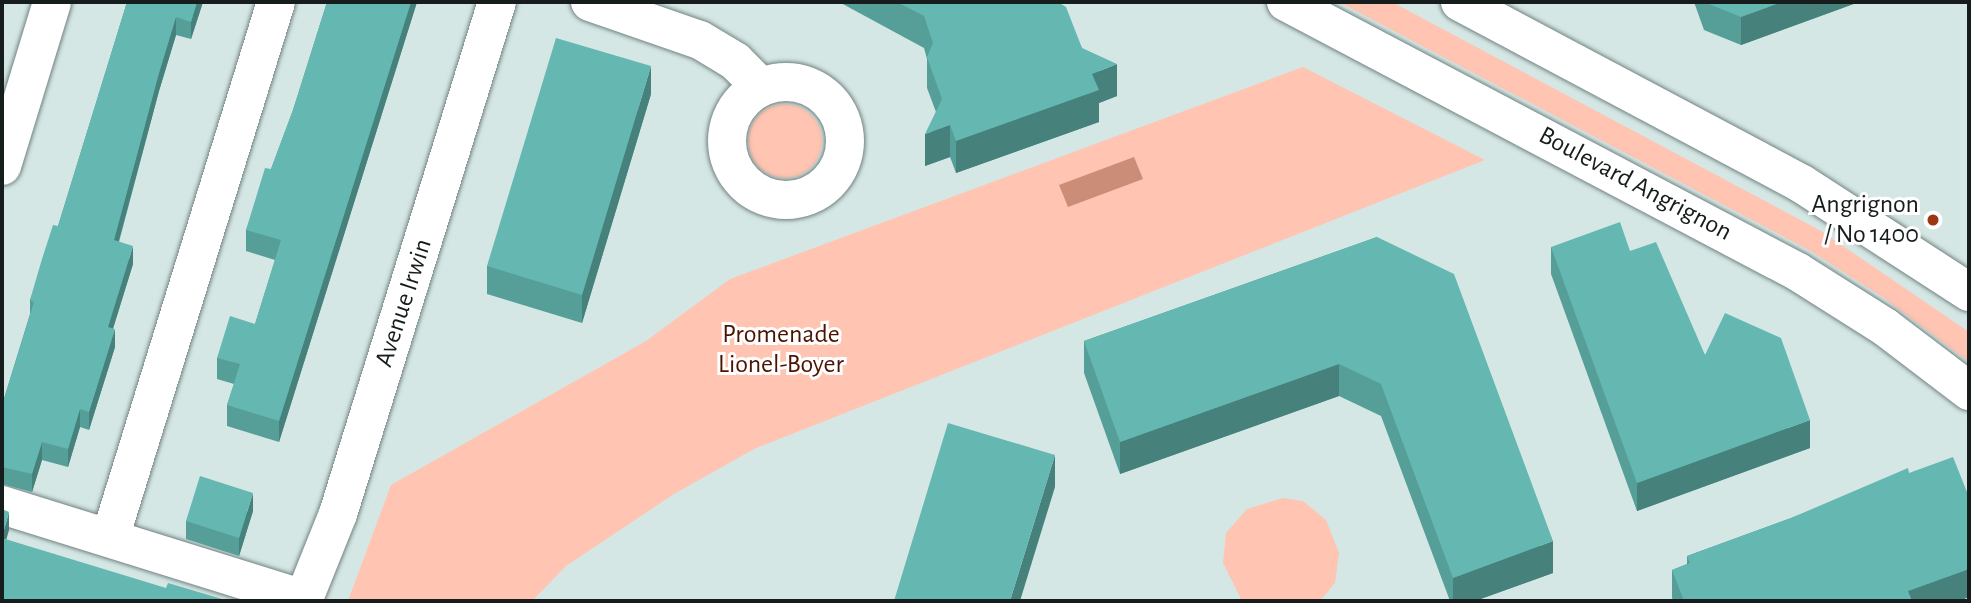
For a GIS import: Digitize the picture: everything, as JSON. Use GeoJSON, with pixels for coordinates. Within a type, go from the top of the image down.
{"type":"FeatureCollection","features":[{"type":"Feature","properties":{"kind":"main road"},"geometry":{"type":"LineString","coordinates":[[2,166],[52,2]]}},
{"type":"Feature","properties":{"kind":"main road"},"geometry":{"type":"LineString","coordinates":[[110,538],[276,2]]}},
{"type":"Feature","properties":{"kind":"main road","name":"Avenue Irwin"},"geometry":{"type":"LineString","coordinates":[[304,600],[338,514],[497,2]]}},
{"type":"Feature","properties":{"kind":"main road"},"geometry":{"type":"LineString","coordinates":[[590,2],[700,40],[735,61],[761,88]]}},
{"type":"Feature","properties":{"kind":"main road","name":"Boulevard Angrignon"},"geometry":{"type":"LineString","coordinates":[[1286,2],[1798,272],[1885,327],[1969,391]]}},
{"type":"Feature","properties":{"kind":"main road"},"geometry":{"type":"LineString","coordinates":[[1460,2],[1802,184],[1969,292]]}},
{"type":"Feature","properties":{"kind":"main road"},"geometry":{"type":"LineString","coordinates":[[2,505],[304,600]]}},
{"type":"Feature","properties":{"kind":"green space"},"geometry":{"type":"Polygon","coordinates":[[[1339,2],[1392,2],[1821,231],[1969,332],[1969,362],[1884,298],[1809,250],[1339,2]]]}},
{"type":"Feature","properties":{"kind":"green space","name":"Promenade Lionel-Boyer"},"geometry":{"type":"Polygon","coordinates":[[[1303,67],[1485,160],[754,449],[674,494],[566,566],[532,601],[348,601],[391,485],[646,341],[730,279],[1303,67]]]}},
{"type":"Feature","properties":{"kind":"green space"},"geometry":{"type":"Polygon","coordinates":[[[785,104],[806,110],[816,120],[822,141],[816,162],[806,172],[785,178],[764,172],[754,162],[748,141],[754,120],[764,110],[785,104]]]}},
{"type":"Feature","properties":{"kind":"green space"},"geometry":{"type":"Polygon","coordinates":[[[1283,498],[1303,501],[1326,520],[1339,553],[1335,583],[1320,601],[1242,601],[1223,563],[1226,533],[1247,509],[1283,498]]]}},
{"type":"Feature","properties":{"kind":"shaded area"},"geometry":{"type":"Polygon","coordinates":[[[1134,157],[1143,179],[1068,207],[1059,185],[1134,157]]]}},
{"type":"Feature","properties":{"kind":"building"},"geometry":{"type":"Polygon","coordinates":[[[127,2],[197,2],[191,22],[176,17],[114,240],[133,246],[108,327],[115,329],[89,412],[80,409],[68,449],[42,442],[32,474],[2,467],[2,405],[34,302],[30,300],[53,225],[58,226],[127,2]]]}},
{"type":"Feature","properties":{"kind":"building"},"geometry":{"type":"Polygon","coordinates":[[[327,2],[411,2],[279,421],[227,405],[240,364],[217,358],[230,316],[255,324],[281,240],[246,230],[265,168],[271,169],[293,110],[327,2]]]}},
{"type":"Feature","properties":{"kind":"building"},"geometry":{"type":"Polygon","coordinates":[[[897,2],[1058,2],[1066,7],[1082,48],[1117,64],[1092,74],[1099,90],[956,141],[950,125],[925,134],[942,99],[927,57],[933,43],[924,16],[897,2]]]}},
{"type":"Feature","properties":{"kind":"building"},"geometry":{"type":"Polygon","coordinates":[[[1704,2],[1782,2],[1741,17],[1704,2]]]}},
{"type":"Feature","properties":{"kind":"building"},"geometry":{"type":"Polygon","coordinates":[[[556,38],[651,66],[582,295],[487,266],[556,38]]]}},
{"type":"Feature","properties":{"kind":"building"},"geometry":{"type":"Polygon","coordinates":[[[1620,222],[1630,251],[1656,242],[1705,355],[1725,313],[1781,338],[1810,420],[1637,483],[1551,247],[1620,222]]]}},
{"type":"Feature","properties":{"kind":"building"},"geometry":{"type":"Polygon","coordinates":[[[1377,237],[1454,274],[1553,541],[1453,578],[1381,384],[1339,364],[1120,442],[1084,341],[1377,237]]]}},
{"type":"Feature","properties":{"kind":"building"},"geometry":{"type":"Polygon","coordinates":[[[948,423],[1055,455],[1010,601],[894,601],[948,423]]]}},
{"type":"Feature","properties":{"kind":"building"},"geometry":{"type":"Polygon","coordinates":[[[1953,457],[1969,497],[1969,569],[1908,591],[1912,601],[1684,601],[1672,570],[1690,563],[1687,556],[1791,518],[1908,468],[1909,473],[1953,457]]]}},
{"type":"Feature","properties":{"kind":"building"},"geometry":{"type":"Polygon","coordinates":[[[200,476],[253,493],[239,538],[186,521],[200,476]]]}},
{"type":"Feature","properties":{"kind":"building"},"geometry":{"type":"Polygon","coordinates":[[[2,509],[9,512],[2,537],[2,509]]]}},
{"type":"Feature","properties":{"kind":"building"},"geometry":{"type":"Polygon","coordinates":[[[2,538],[166,588],[168,583],[222,601],[2,601],[2,538]]]}},
{"type":"Feature","properties":{"kind":"place","name":"Angrignon / No 1400"},"geometry":{"type":"Point","coordinates":[1933,220]}}]}
